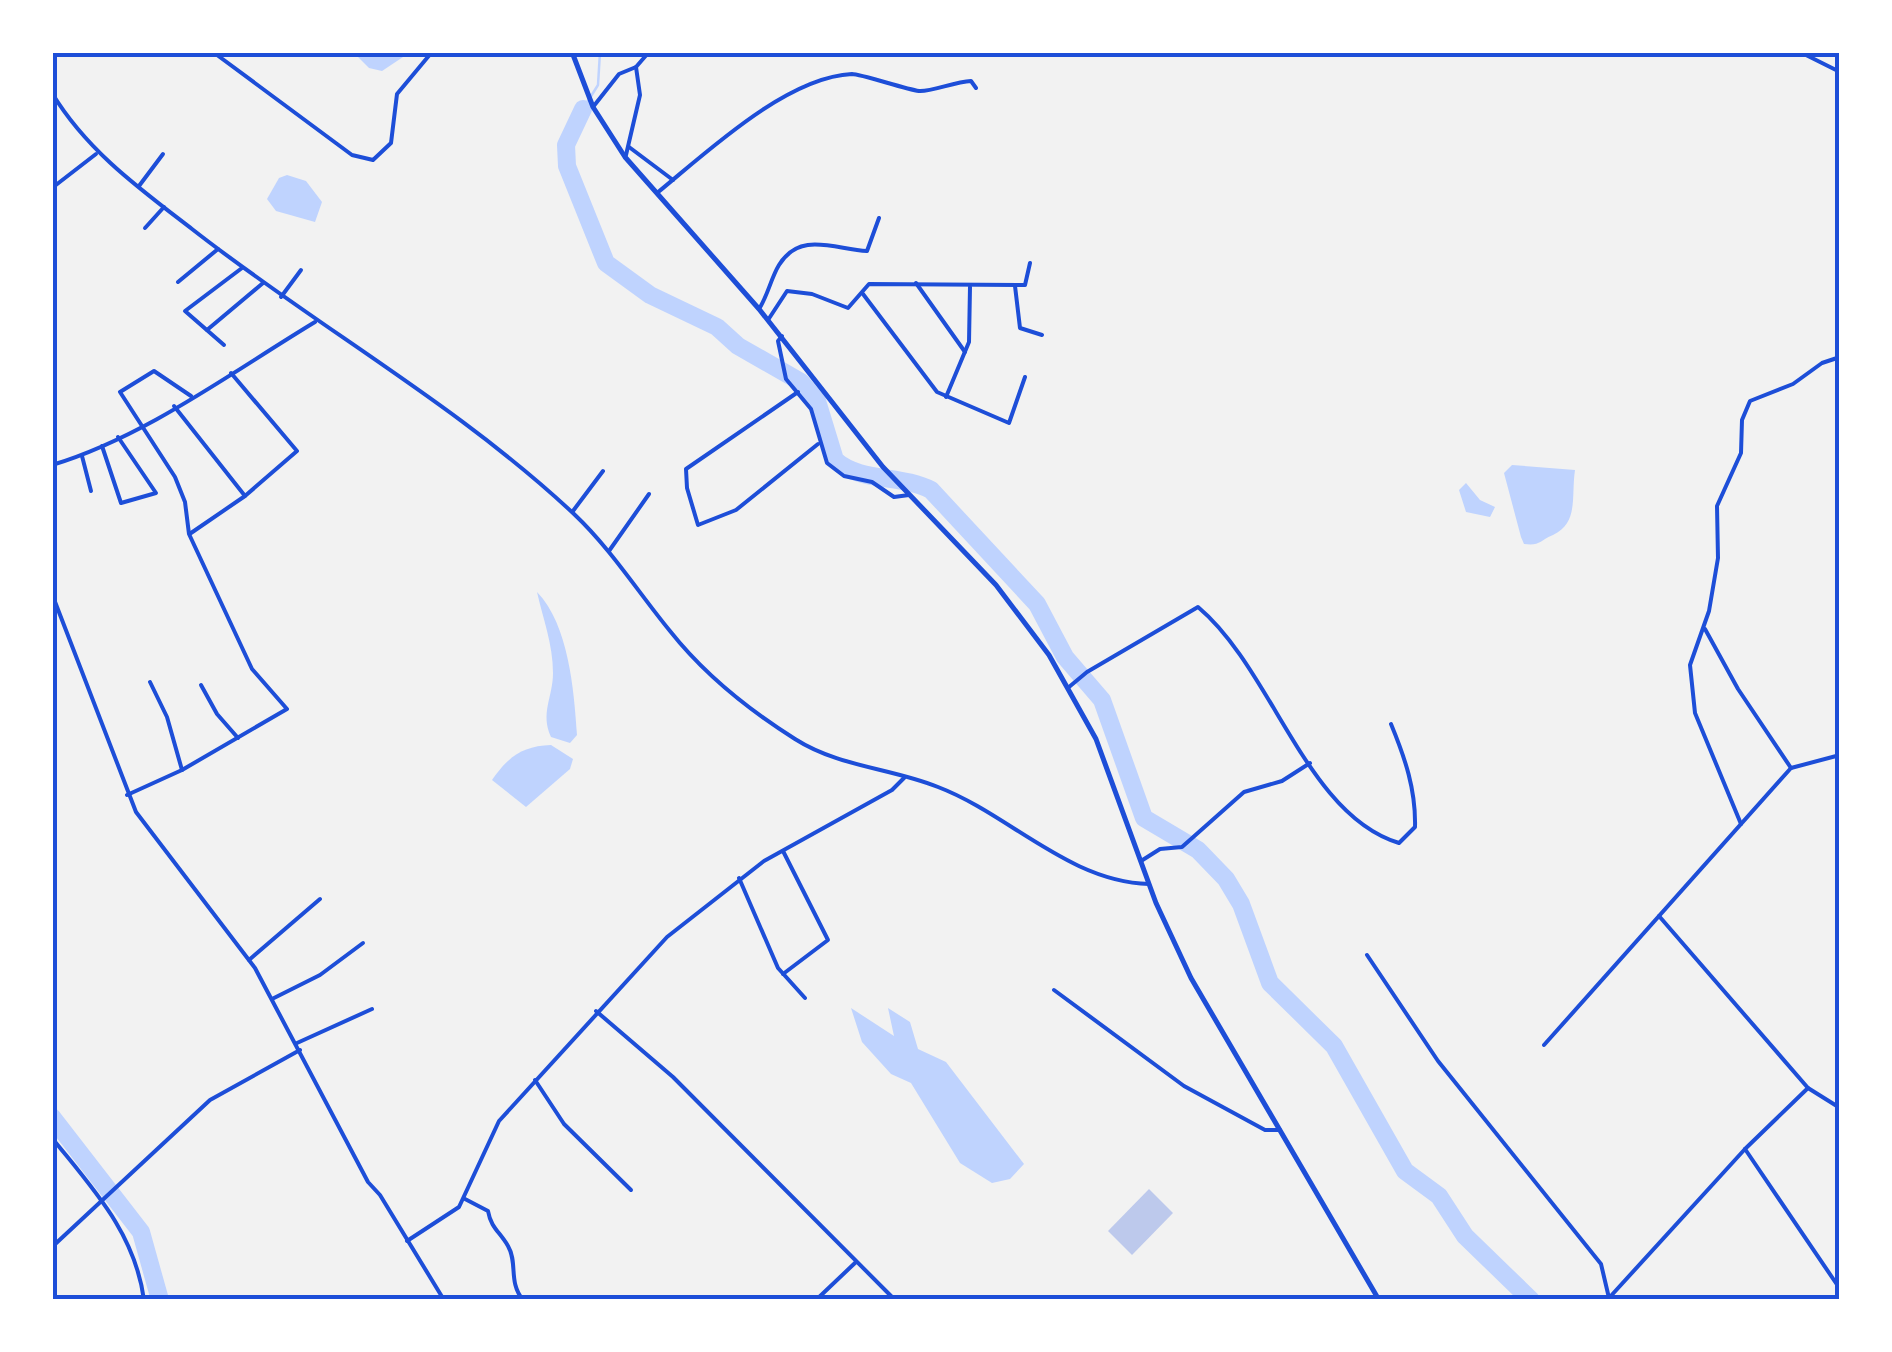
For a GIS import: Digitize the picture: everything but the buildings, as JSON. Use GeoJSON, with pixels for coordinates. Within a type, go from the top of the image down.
{"type":"FeatureCollection","features":[{"type":"Feature","properties":{"kind":"street"},"geometry":{"type":"LineString","coordinates":[[212,52],[352,155],[373,160],[391,143],[397,94],[432,52]]}},
{"type":"Feature","properties":{"kind":"street"},"geometry":{"type":"LineString","coordinates":[[572,52],[593,106],[625,156],[782,336],[883,467],[996,585],[1068,687],[1102,750],[1148,884],[1191,978],[1379,1300]]}},
{"type":"Feature","properties":{"kind":"street"},"geometry":{"type":"LineString","coordinates":[[593,106],[618,74],[636,66],[649,52]]}},
{"type":"Feature","properties":{"kind":"street"},"geometry":{"type":"LineString","coordinates":[[1800,52],[1840,72]]}},
{"type":"Feature","properties":{"kind":"street"},"geometry":{"type":"LineString","coordinates":[[625,156],[640,95],[636,66]]}},
{"type":"Feature","properties":{"kind":"street"},"geometry":{"type":"LineString","coordinates":[[657,193],[742,122],[797,91],[854,74],[921,92],[949,82],[971,82],[976,88]]}},
{"type":"Feature","properties":{"kind":"street"},"geometry":{"type":"LineString","coordinates":[[52,93],[98,152],[138,187],[315,322],[407,380],[572,512],[609,551],[670,632],[733,694],[825,756],[959,796],[1048,850],[1128,883],[1148,884]]}},
{"type":"Feature","properties":{"kind":"street"},"geometry":{"type":"LineString","coordinates":[[629,148],[673,180]]}},
{"type":"Feature","properties":{"kind":"street"},"geometry":{"type":"LineString","coordinates":[[52,188],[98,152]]}},
{"type":"Feature","properties":{"kind":"street"},"geometry":{"type":"LineString","coordinates":[[138,187],[163,154]]}},
{"type":"Feature","properties":{"kind":"street"},"geometry":{"type":"LineString","coordinates":[[145,228],[164,207]]}},
{"type":"Feature","properties":{"kind":"street"},"geometry":{"type":"LineString","coordinates":[[759,309],[777,269],[794,247],[801,243],[867,251],[879,218]]}},
{"type":"Feature","properties":{"kind":"street"},"geometry":{"type":"LineString","coordinates":[[178,282],[218,249]]}},
{"type":"Feature","properties":{"kind":"street"},"geometry":{"type":"LineString","coordinates":[[768,320],[787,291],[812,294],[848,308],[869,284],[1028,284],[1030,263]]}},
{"type":"Feature","properties":{"kind":"street"},"geometry":{"type":"LineString","coordinates":[[224,346],[185,311],[242,268]]}},
{"type":"Feature","properties":{"kind":"street"},"geometry":{"type":"LineString","coordinates":[[281,296],[301,270]]}},
{"type":"Feature","properties":{"kind":"street"},"geometry":{"type":"LineString","coordinates":[[207,330],[263,283]]}},
{"type":"Feature","properties":{"kind":"street"},"geometry":{"type":"LineString","coordinates":[[916,284],[965,352]]}},
{"type":"Feature","properties":{"kind":"street"},"geometry":{"type":"LineString","coordinates":[[946,397],[969,342],[970,284]]}},
{"type":"Feature","properties":{"kind":"street"},"geometry":{"type":"LineString","coordinates":[[1015,286],[1020,328],[1042,335]]}},
{"type":"Feature","properties":{"kind":"street"},"geometry":{"type":"LineString","coordinates":[[863,294],[946,397],[1009,423],[1024,377]]}},
{"type":"Feature","properties":{"kind":"street"},"geometry":{"type":"LineString","coordinates":[[52,465],[82,456],[141,425],[315,322]]}},
{"type":"Feature","properties":{"kind":"street"},"geometry":{"type":"LineString","coordinates":[[782,336],[778,341],[786,379],[811,409],[818,444],[827,463],[844,476],[872,482],[902,499],[909,495]]}},
{"type":"Feature","properties":{"kind":"street"},"geometry":{"type":"LineString","coordinates":[[1742,824],[1695,713],[1690,665],[1705,629],[1718,558],[1717,506],[1741,453],[1746,408],[1756,396],[1793,384],[1822,363],[1840,357]]}},
{"type":"Feature","properties":{"kind":"street"},"geometry":{"type":"LineString","coordinates":[[785,366],[800,359]]}},
{"type":"Feature","properties":{"kind":"street"},"geometry":{"type":"LineString","coordinates":[[127,795],[182,770],[287,709],[252,670],[190,534],[186,502],[175,477],[120,392],[154,371],[191,396]]}},
{"type":"Feature","properties":{"kind":"street"},"geometry":{"type":"LineString","coordinates":[[190,534],[245,496],[296,451],[232,373]]}},
{"type":"Feature","properties":{"kind":"street"},"geometry":{"type":"LineString","coordinates":[[798,392],[686,469],[686,488],[698,526],[736,510],[818,444]]}},
{"type":"Feature","properties":{"kind":"street"},"geometry":{"type":"LineString","coordinates":[[174,406],[245,496]]}},
{"type":"Feature","properties":{"kind":"street"},"geometry":{"type":"LineString","coordinates":[[102,446],[121,502],[156,494],[118,437]]}},
{"type":"Feature","properties":{"kind":"street"},"geometry":{"type":"LineString","coordinates":[[82,456],[91,490]]}},
{"type":"Feature","properties":{"kind":"street"},"geometry":{"type":"LineString","coordinates":[[572,512],[603,470]]}},
{"type":"Feature","properties":{"kind":"street"},"geometry":{"type":"LineString","coordinates":[[609,551],[649,494]]}},
{"type":"Feature","properties":{"kind":"street"},"geometry":{"type":"LineString","coordinates":[[52,594],[127,795],[156,844],[249,960],[368,1182],[380,1195],[444,1300]]}},
{"type":"Feature","properties":{"kind":"street"},"geometry":{"type":"LineString","coordinates":[[1068,687],[1198,606],[1259,679],[1329,794],[1387,839],[1406,840],[1415,827],[1412,781],[1391,724]]}},
{"type":"Feature","properties":{"kind":"street"},"geometry":{"type":"LineString","coordinates":[[1705,629],[1738,689],[1791,768]]}},
{"type":"Feature","properties":{"kind":"street"},"geometry":{"type":"LineString","coordinates":[[150,682],[167,717],[182,770]]}},
{"type":"Feature","properties":{"kind":"street"},"geometry":{"type":"LineString","coordinates":[[201,685],[216,714],[238,738]]}},
{"type":"Feature","properties":{"kind":"street"},"geometry":{"type":"LineString","coordinates":[[1544,1044],[1791,768],[1840,755]]}},
{"type":"Feature","properties":{"kind":"street"},"geometry":{"type":"LineString","coordinates":[[1141,861],[1160,849],[1182,847],[1244,792],[1282,781],[1310,763]]}},
{"type":"Feature","properties":{"kind":"street"},"geometry":{"type":"LineString","coordinates":[[406,1241],[446,1219],[466,1198],[499,1121],[667,936],[782,849],[892,790],[904,778]]}},
{"type":"Feature","properties":{"kind":"street"},"geometry":{"type":"LineString","coordinates":[[782,849],[828,940],[783,974]]}},
{"type":"Feature","properties":{"kind":"street"},"geometry":{"type":"LineString","coordinates":[[739,878],[783,974],[805,998]]}},
{"type":"Feature","properties":{"kind":"street"},"geometry":{"type":"LineString","coordinates":[[249,960],[320,899]]}},
{"type":"Feature","properties":{"kind":"street"},"geometry":{"type":"LineString","coordinates":[[1659,916],[1808,1088],[1840,1108]]}},
{"type":"Feature","properties":{"kind":"street"},"geometry":{"type":"LineString","coordinates":[[272,999],[320,974],[362,943]]}},
{"type":"Feature","properties":{"kind":"street"},"geometry":{"type":"LineString","coordinates":[[1367,956],[1438,1061],[1601,1264],[1608,1299]]}},
{"type":"Feature","properties":{"kind":"street"},"geometry":{"type":"LineString","coordinates":[[1054,990],[1184,1086],[1265,1130],[1280,1130]]}},
{"type":"Feature","properties":{"kind":"street"},"geometry":{"type":"LineString","coordinates":[[296,1043],[372,1009]]}},
{"type":"Feature","properties":{"kind":"street"},"geometry":{"type":"LineString","coordinates":[[596,1011],[673,1077],[895,1300]]}},
{"type":"Feature","properties":{"kind":"street"},"geometry":{"type":"LineString","coordinates":[[52,1247],[210,1100],[300,1050]]}},
{"type":"Feature","properties":{"kind":"street"},"geometry":{"type":"LineString","coordinates":[[535,1080],[564,1124],[631,1190]]}},
{"type":"Feature","properties":{"kind":"street"},"geometry":{"type":"LineString","coordinates":[[1608,1299],[1745,1148],[1808,1088]]}},
{"type":"Feature","properties":{"kind":"street"},"geometry":{"type":"LineString","coordinates":[[52,1138],[102,1199],[133,1252],[144,1300]]}},
{"type":"Feature","properties":{"kind":"street"},"geometry":{"type":"LineString","coordinates":[[1745,1148],[1840,1288]]}},
{"type":"Feature","properties":{"kind":"street"},"geometry":{"type":"LineString","coordinates":[[466,1198],[488,1211],[490,1226],[510,1248],[513,1288],[523,1300]]}},
{"type":"Feature","properties":{"kind":"street"},"geometry":{"type":"LineString","coordinates":[[816,1300],[856,1262]]}},
{"type":"Feature","properties":{"kind":"water"},"geometry":{"type":"Polygon","coordinates":[[[354,53],[409,53],[382,71],[369,68],[354,53]]]}},
{"type":"Feature","properties":{"kind":"water"},"geometry":{"type":"Polygon","coordinates":[[[287,175],[306,181],[322,202],[315,222],[276,211],[267,199],[279,178],[287,175]]]}},
{"type":"Feature","properties":{"kind":"water"},"geometry":{"type":"Polygon","coordinates":[[[1512,465],[1575,470],[1567,523],[1537,544],[1524,544],[1521,537],[1504,473],[1512,465]]]}},
{"type":"Feature","properties":{"kind":"water"},"geometry":{"type":"Polygon","coordinates":[[[1466,483],[1480,500],[1495,507],[1490,517],[1466,512],[1459,490],[1466,483]]]}},
{"type":"Feature","properties":{"kind":"water"},"geometry":{"type":"Polygon","coordinates":[[[537,592],[556,622],[568,659],[577,735],[570,743],[551,737],[548,728],[553,662],[537,592]]]}},
{"type":"Feature","properties":{"kind":"water"},"geometry":{"type":"Polygon","coordinates":[[[551,745],[573,759],[570,769],[526,807],[492,780],[517,754],[551,745]]]}},
{"type":"Feature","properties":{"kind":"water"},"geometry":{"type":"Polygon","coordinates":[[[851,1008],[894,1036],[888,1008],[910,1022],[918,1049],[946,1062],[1024,1164],[1010,1179],[992,1183],[960,1163],[911,1083],[891,1074],[862,1042],[851,1008]]]}},
{"type":"Feature","properties":{"kind":"waterway"},"geometry":{"type":"LineString","coordinates":[[583,109],[598,85],[600,52]]}},
{"type":"Feature","properties":{"kind":"waterway"},"geometry":{"type":"LineString","coordinates":[[583,109],[566,145],[567,166],[606,263],[650,295],[717,327],[738,346],[801,382],[817,401],[835,460],[857,472],[931,490],[1037,604],[1065,657],[1102,700],[1144,818],[1198,850],[1226,879],[1241,904],[1270,983],[1334,1046],[1405,1171],[1439,1196],[1465,1236],[1531,1300]]}},
{"type":"Feature","properties":{"kind":"waterway"},"geometry":{"type":"LineString","coordinates":[[52,1117],[141,1232],[160,1300]]}}]}
